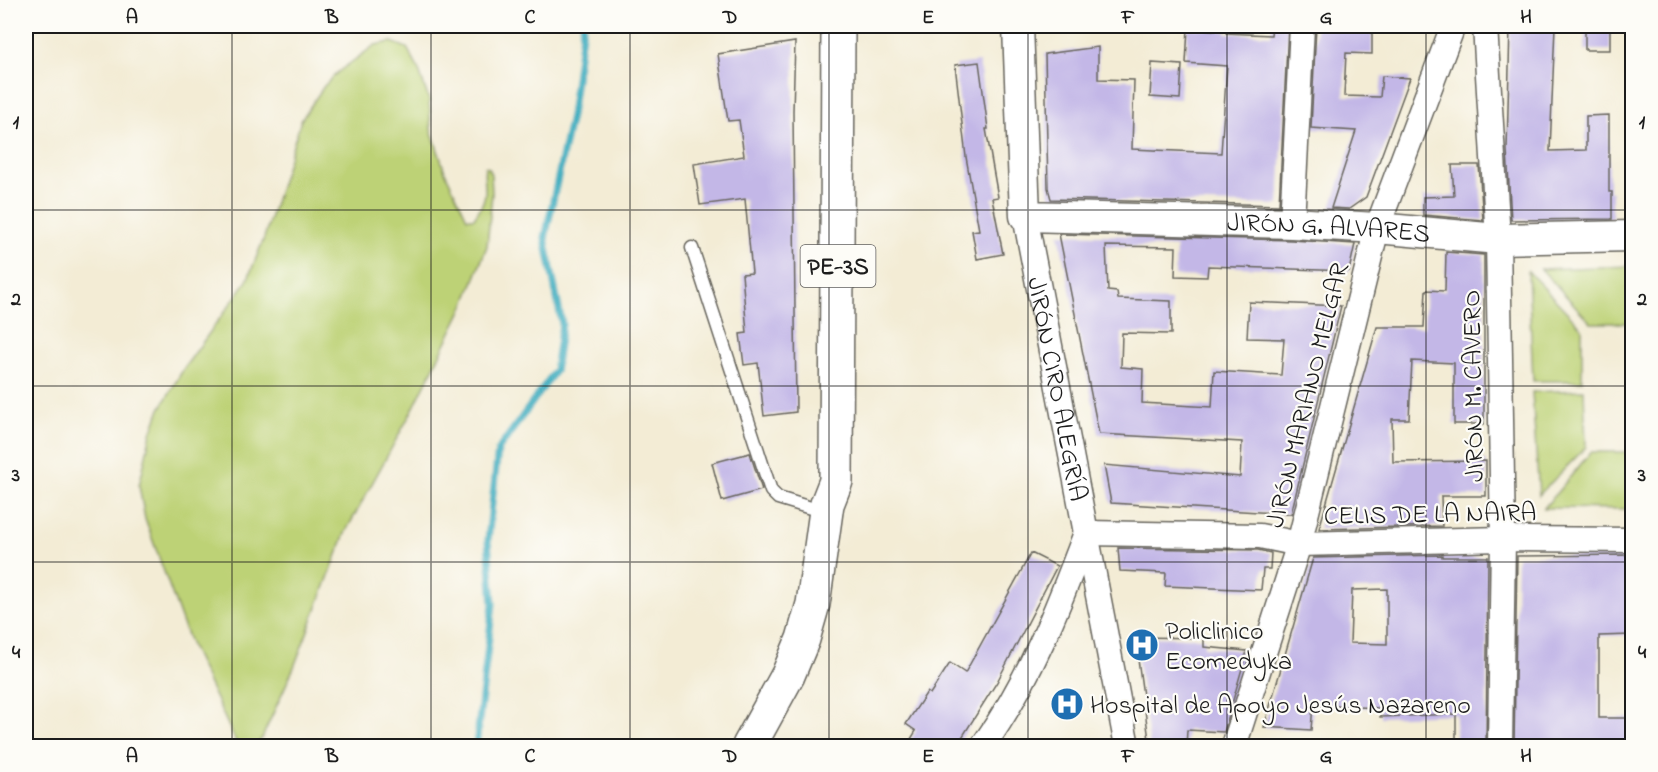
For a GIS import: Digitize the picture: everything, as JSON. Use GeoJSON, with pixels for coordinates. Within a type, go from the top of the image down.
{"type":"FeatureCollection","features":[{"type":"Feature","properties":{"kind":"highway","name":"PE-3S"},"geometry":{"type":"LineString","coordinates":[[749,747],[788,675],[803,639],[813,604],[826,508],[836,481],[827,159],[816,26]]}},
{"type":"Feature","properties":{"kind":"highway","name":"PE-3S"},"geometry":{"type":"LineString","coordinates":[[827,159],[838,26]]}},
{"type":"Feature","properties":{"kind":"street","name":"JIRÓN CIRO ALEGRÍA"},"geometry":{"type":"LineString","coordinates":[[1018,26],[1024,216],[1127,747]]}},
{"type":"Feature","properties":{"kind":"street"},"geometry":{"type":"LineString","coordinates":[[1292,223],[1302,26]]}},
{"type":"Feature","properties":{"kind":"street","name":"JIRÓN MARIANO MELGAR"},"geometry":{"type":"LineString","coordinates":[[1234,747],[1299,544],[1377,228],[1453,26]]}},
{"type":"Feature","properties":{"kind":"street","name":"JIRÓN M. CAVERO"},"geometry":{"type":"LineString","coordinates":[[1485,26],[1498,239],[1503,539],[1500,747]]}},
{"type":"Feature","properties":{"kind":"street","name":"JIRÓN G. ALVARES"},"geometry":{"type":"LineString","coordinates":[[1024,216],[1292,223],[1498,239],[1632,236]]}},
{"type":"Feature","properties":{"kind":"street"},"geometry":{"type":"LineString","coordinates":[[983,747],[1034,662],[1086,533]]}},
{"type":"Feature","properties":{"kind":"street","name":"CELIS DE LA NAIRA"},"geometry":{"type":"LineString","coordinates":[[1086,533],[1260,536],[1299,544],[1503,539],[1632,540]]}},
{"type":"Feature","properties":{"kind":"lane"},"geometry":{"type":"LineString","coordinates":[[692,248],[771,491],[778,498],[826,508]]}},
{"type":"Feature","properties":{"kind":"green space"},"geometry":{"type":"Polygon","coordinates":[[[392,42],[407,48],[418,68],[429,100],[431,129],[445,172],[467,218],[474,218],[482,203],[485,194],[485,167],[489,168],[492,194],[487,246],[465,304],[413,409],[346,531],[294,667],[262,738],[256,745],[242,746],[236,742],[191,646],[145,519],[139,486],[151,433],[160,409],[184,368],[247,281],[264,238],[301,120],[324,86],[338,72],[375,45],[392,42]]]}},
{"type":"Feature","properties":{"kind":"green space"},"geometry":{"type":"Polygon","coordinates":[[[1632,266],[1632,323],[1591,323],[1541,269],[1632,266]]]}},
{"type":"Feature","properties":{"kind":"green space"},"geometry":{"type":"Polygon","coordinates":[[[1528,271],[1582,328],[1582,381],[1533,381],[1528,271]]]}},
{"type":"Feature","properties":{"kind":"green space"},"geometry":{"type":"Polygon","coordinates":[[[1584,390],[1586,447],[1539,495],[1532,392],[1584,390]]]}},
{"type":"Feature","properties":{"kind":"green space"},"geometry":{"type":"Polygon","coordinates":[[[1591,452],[1632,452],[1632,509],[1544,508],[1591,452]]]}},
{"type":"Feature","properties":{"kind":"building"},"geometry":{"type":"Polygon","coordinates":[[[1272,26],[1288,26],[1279,205],[1051,199],[1048,188],[1045,54],[1098,47],[1098,79],[1134,80],[1132,149],[1221,153],[1227,66],[1186,63],[1188,28],[1271,35],[1272,26]]]}},
{"type":"Feature","properties":{"kind":"building"},"geometry":{"type":"Polygon","coordinates":[[[1333,26],[1372,26],[1372,54],[1346,53],[1344,96],[1380,97],[1382,76],[1410,78],[1366,197],[1349,209],[1331,208],[1356,131],[1311,128],[1316,27],[1333,28],[1333,26]]]}},
{"type":"Feature","properties":{"kind":"building"},"geometry":{"type":"Polygon","coordinates":[[[1510,26],[1555,26],[1550,151],[1586,150],[1586,116],[1609,115],[1609,192],[1612,192],[1612,219],[1511,220],[1507,150],[1510,26]]]}},
{"type":"Feature","properties":{"kind":"building"},"geometry":{"type":"Polygon","coordinates":[[[1585,26],[1610,26],[1610,50],[1585,50],[1585,26]]]}},
{"type":"Feature","properties":{"kind":"building"},"geometry":{"type":"Polygon","coordinates":[[[795,42],[793,111],[796,412],[764,416],[758,363],[744,365],[740,334],[747,333],[742,274],[752,273],[745,199],[700,205],[694,164],[744,156],[739,120],[728,121],[718,54],[795,42]]]}},
{"type":"Feature","properties":{"kind":"building"},"geometry":{"type":"Polygon","coordinates":[[[979,62],[988,129],[986,129],[998,197],[992,198],[1003,254],[977,259],[972,231],[979,230],[966,157],[955,65],[979,62]]]}},
{"type":"Feature","properties":{"kind":"building"},"geometry":{"type":"Polygon","coordinates":[[[1152,63],[1182,65],[1180,99],[1150,97],[1152,63]]]}},
{"type":"Feature","properties":{"kind":"building"},"geometry":{"type":"Polygon","coordinates":[[[1452,165],[1479,165],[1483,220],[1423,215],[1423,197],[1454,196],[1452,165]]]}},
{"type":"Feature","properties":{"kind":"building"},"geometry":{"type":"Polygon","coordinates":[[[1059,234],[1291,240],[1355,244],[1349,271],[1208,266],[1207,277],[1175,276],[1176,247],[1106,246],[1108,291],[1117,292],[1118,299],[1171,301],[1171,334],[1122,333],[1121,367],[1143,369],[1142,403],[1212,407],[1214,371],[1281,375],[1284,339],[1247,338],[1249,302],[1341,306],[1291,514],[1111,503],[1104,465],[1240,477],[1242,442],[1099,434],[1059,234]]]}},
{"type":"Feature","properties":{"kind":"building"},"geometry":{"type":"Polygon","coordinates":[[[1446,252],[1484,255],[1484,424],[1454,424],[1454,363],[1412,361],[1409,419],[1392,419],[1393,462],[1486,461],[1486,496],[1441,496],[1442,526],[1319,529],[1377,327],[1424,327],[1426,290],[1445,291],[1446,252]]]}},
{"type":"Feature","properties":{"kind":"building"},"geometry":{"type":"Polygon","coordinates":[[[750,453],[762,490],[722,501],[712,463],[750,453]]]}},
{"type":"Feature","properties":{"kind":"building"},"geometry":{"type":"Polygon","coordinates":[[[1118,548],[1258,550],[1271,553],[1270,569],[1263,569],[1261,590],[1165,586],[1166,573],[1120,571],[1118,548]]]}},
{"type":"Feature","properties":{"kind":"building"},"geometry":{"type":"Polygon","coordinates":[[[1031,553],[1057,566],[997,682],[956,747],[906,747],[916,731],[906,724],[927,692],[930,694],[950,663],[965,673],[1031,553]]]}},
{"type":"Feature","properties":{"kind":"building"},"geometry":{"type":"Polygon","coordinates":[[[1442,555],[1442,557],[1488,557],[1486,747],[1456,747],[1456,714],[1380,717],[1380,708],[1313,705],[1311,730],[1264,727],[1313,558],[1442,555]],[[1387,589],[1352,590],[1350,643],[1387,644],[1387,589]]]}},
{"type":"Feature","properties":{"kind":"building"},"geometry":{"type":"Polygon","coordinates":[[[1632,555],[1632,635],[1599,636],[1599,718],[1629,718],[1629,747],[1514,747],[1517,556],[1632,555]]]}},
{"type":"Feature","properties":{"kind":"building"},"geometry":{"type":"Polygon","coordinates":[[[1135,637],[1204,638],[1204,647],[1247,651],[1224,732],[1187,730],[1186,747],[1150,747],[1135,637]]]}},
{"type":"Feature","properties":{"kind":"waterway"},"geometry":{"type":"LineString","coordinates":[[476,746],[493,604],[488,540],[498,450],[555,371],[562,324],[545,238],[571,116],[583,26]]}},
{"type":"Feature","properties":{"kind":"place","name":"Policlinico Ecomedyka"},"geometry":{"type":"Point","coordinates":[1142,645]}},
{"type":"Feature","properties":{"kind":"place","name":"Hospital de Apoyo Jesús Nazareno"},"geometry":{"type":"Point","coordinates":[1067,704]}}]}
